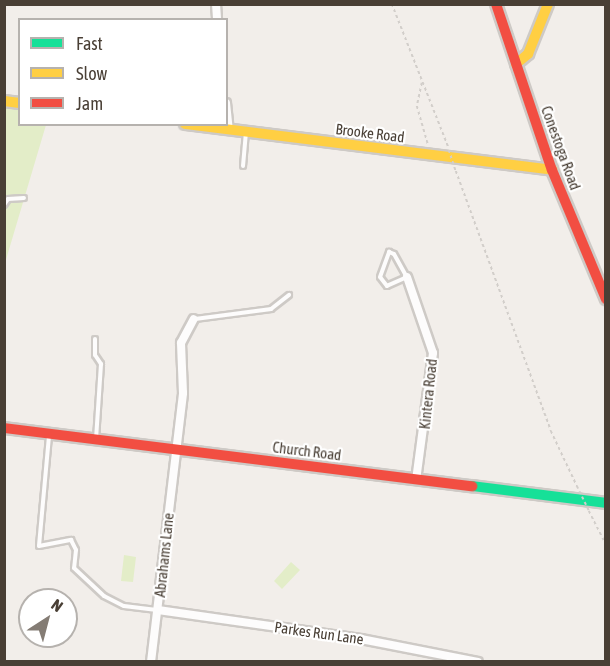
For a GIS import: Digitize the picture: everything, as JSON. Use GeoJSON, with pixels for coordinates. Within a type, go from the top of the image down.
{"type":"FeatureCollection","features":[{"type":"Feature","properties":{"kind":"main road","name":"Conestoga Road"},"geometry":{"type":"LineString","coordinates":[[496,4],[552,170],[604,287],[606,299]]}},
{"type":"Feature","properties":{"kind":"main road"},"geometry":{"type":"LineString","coordinates":[[516,64],[528,54],[548,4]]}},
{"type":"Feature","properties":{"kind":"main road","name":"Brooke Road"},"geometry":{"type":"LineString","coordinates":[[200,126],[552,170]]}},
{"type":"Feature","properties":{"kind":"main road","name":"Church Road"},"geometry":{"type":"LineString","coordinates":[[4,428],[606,503]]}},
{"type":"Feature","properties":{"kind":"street"},"geometry":{"type":"LineString","coordinates":[[228,117],[230,130]]}},
{"type":"Feature","properties":{"kind":"street","name":"Kintera Road"},"geometry":{"type":"LineString","coordinates":[[407,277],[433,353],[416,480]]}},
{"type":"Feature","properties":{"kind":"street","name":"Abrahams Lane"},"geometry":{"type":"LineString","coordinates":[[151,662],[183,393],[181,343],[194,319]]}},
{"type":"Feature","properties":{"kind":"street","name":"Parkes Run Lane"},"geometry":{"type":"LineString","coordinates":[[158,610],[361,639],[478,662]]}},
{"type":"Feature","properties":{"kind":"lane"},"geometry":{"type":"LineString","coordinates":[[243,166],[247,132]]}},
{"type":"Feature","properties":{"kind":"lane"},"geometry":{"type":"LineString","coordinates":[[4,205],[8,200],[24,198]]}},
{"type":"Feature","properties":{"kind":"lane"},"geometry":{"type":"LineString","coordinates":[[389,252],[394,254],[407,277],[387,286],[380,282],[389,252]]}},
{"type":"Feature","properties":{"kind":"lane"},"geometry":{"type":"LineString","coordinates":[[194,319],[272,309],[289,295]]}},
{"type":"Feature","properties":{"kind":"lane"},"geometry":{"type":"LineString","coordinates":[[95,339],[95,356],[101,364],[96,440]]}},
{"type":"Feature","properties":{"kind":"lane"},"geometry":{"type":"LineString","coordinates":[[50,434],[39,546],[71,540],[76,550],[74,568],[104,596],[124,606],[158,610]]}},
{"type":"Feature","properties":{"kind":"path"},"geometry":{"type":"LineString","coordinates":[[392,4],[449,150],[551,431],[606,544]]}},
{"type":"Feature","properties":{"kind":"path"},"geometry":{"type":"LineString","coordinates":[[423,81],[417,106],[432,156]]}},
{"type":"Feature","properties":{"kind":"green space"},"geometry":{"type":"Polygon","coordinates":[[[5,108],[18,109],[18,126],[46,126],[5,263],[5,108]]]}},
{"type":"Feature","properties":{"kind":"green space"},"geometry":{"type":"Polygon","coordinates":[[[124,555],[136,557],[133,582],[121,581],[124,555]]]}},
{"type":"Feature","properties":{"kind":"green space"},"geometry":{"type":"Polygon","coordinates":[[[291,562],[300,570],[282,589],[274,581],[291,562]]]}},
{"type":"Feature","properties":{"kind":"traffic: fast"},"geometry":{"type":"LineString","coordinates":[[472,486],[606,503]]}},
{"type":"Feature","properties":{"kind":"traffic: slow"},"geometry":{"type":"LineString","coordinates":[[516,64],[528,54],[548,4]]}},
{"type":"Feature","properties":{"kind":"traffic: slow"},"geometry":{"type":"LineString","coordinates":[[4,101],[18,103]]}},
{"type":"Feature","properties":{"kind":"traffic: slow"},"geometry":{"type":"LineString","coordinates":[[201,126],[552,170]]}},
{"type":"Feature","properties":{"kind":"traffic: jam"},"geometry":{"type":"LineString","coordinates":[[496,4],[552,170],[606,299]]}},
{"type":"Feature","properties":{"kind":"traffic: jam"},"geometry":{"type":"LineString","coordinates":[[4,428],[472,486]]}}]}
